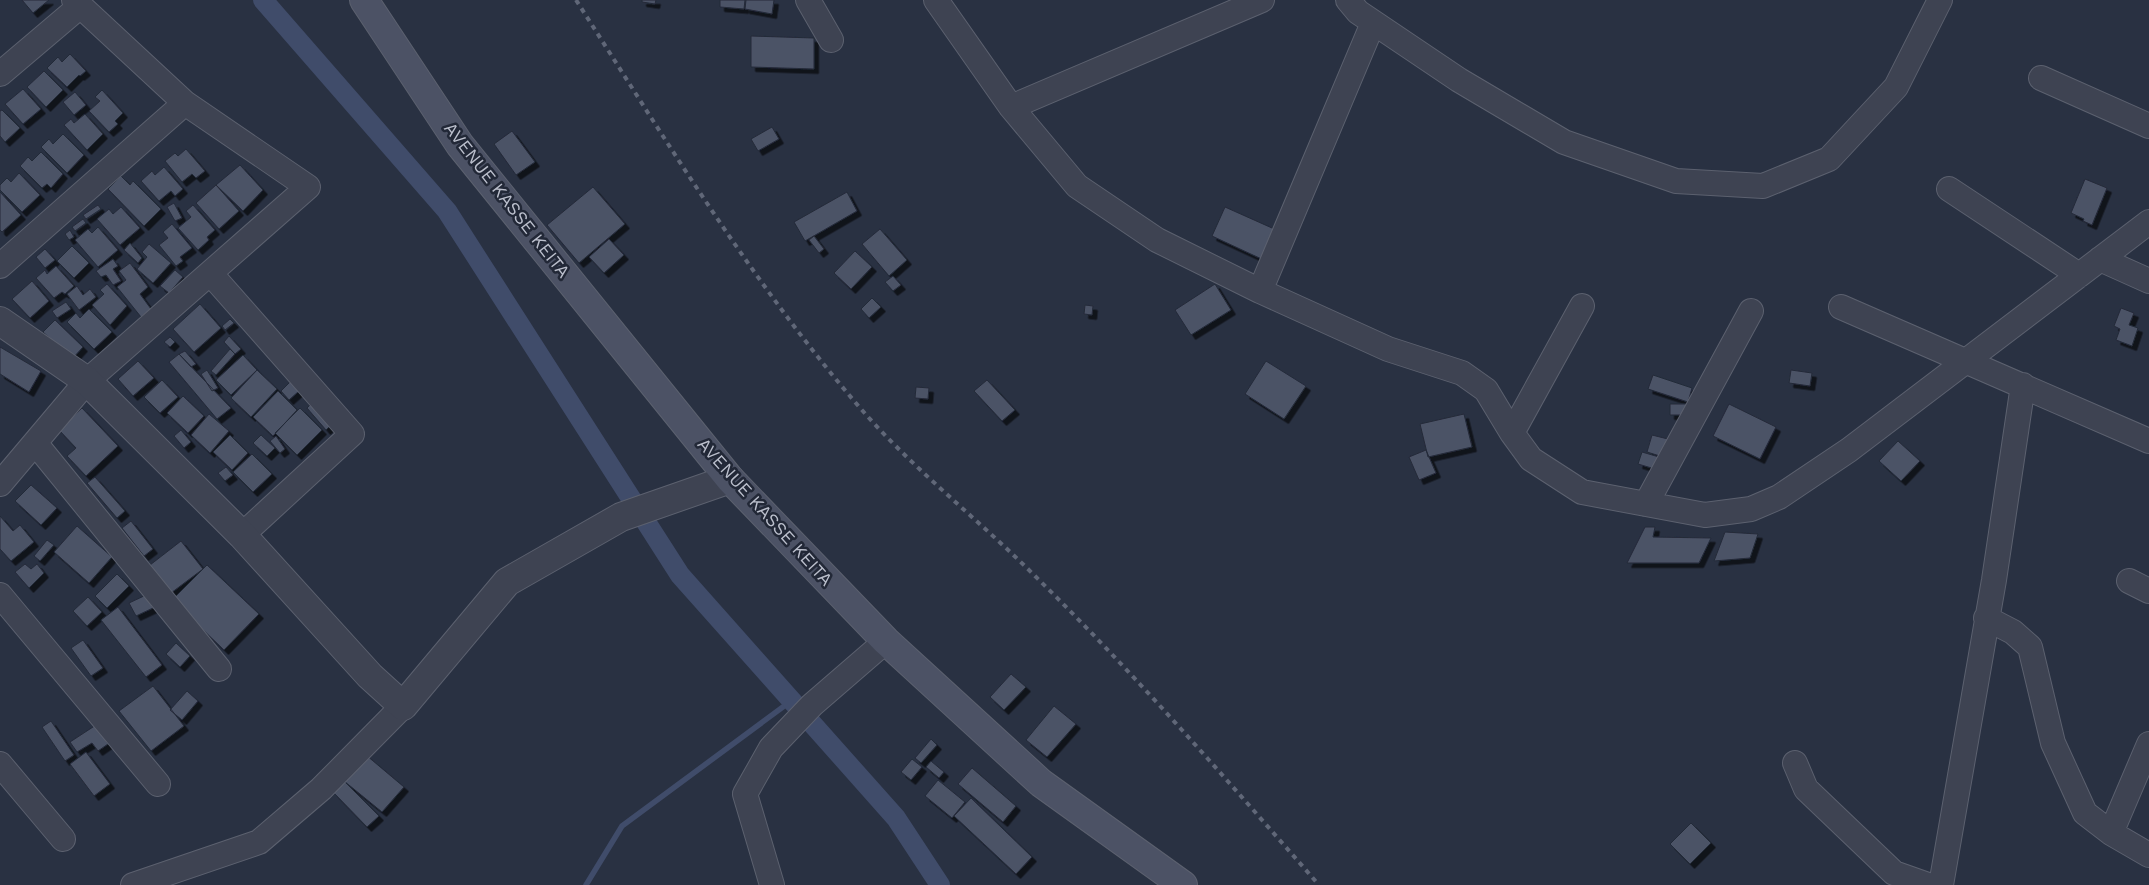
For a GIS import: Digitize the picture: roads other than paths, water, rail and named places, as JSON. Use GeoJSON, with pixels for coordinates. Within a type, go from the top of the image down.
{"type":"FeatureCollection","features":[{"type":"Feature","properties":{"kind":"main road","name":"AVENUE KASSE KEITA"},"geometry":{"type":"LineString","coordinates":[[364,0],[460,145],[730,479],[886,641],[1040,784],[1183,885]]}},
{"type":"Feature","properties":{"kind":"street"},"geometry":{"type":"LineString","coordinates":[[808,0],[831,40]]}},
{"type":"Feature","properties":{"kind":"street"},"geometry":{"type":"LineString","coordinates":[[936,0],[1011,107],[1078,186],[1157,240],[1260,291],[1388,349],[1462,373],[1486,390],[1512,433],[1531,458],[1582,492],[1705,515],[1751,509],[1779,497],[1849,450],[2149,222]]}},
{"type":"Feature","properties":{"kind":"street"},"geometry":{"type":"LineString","coordinates":[[1011,107],[1262,0]]}},
{"type":"Feature","properties":{"kind":"street"},"geometry":{"type":"LineString","coordinates":[[1348,0],[1358,12],[1373,23],[1458,80],[1564,142],[1676,181],[1763,186],[1829,159],[1896,88],[1940,0]]}},
{"type":"Feature","properties":{"kind":"street"},"geometry":{"type":"LineString","coordinates":[[0,74],[77,3],[185,103],[308,187],[87,382],[0,484]]}},
{"type":"Feature","properties":{"kind":"street"},"geometry":{"type":"LineString","coordinates":[[1260,291],[1373,23]]}},
{"type":"Feature","properties":{"kind":"street"},"geometry":{"type":"LineString","coordinates":[[2042,78],[2149,126]]}},
{"type":"Feature","properties":{"kind":"street"},"geometry":{"type":"LineString","coordinates":[[0,266],[185,103]]}},
{"type":"Feature","properties":{"kind":"street"},"geometry":{"type":"LineString","coordinates":[[1949,188],[2079,275]]}},
{"type":"Feature","properties":{"kind":"street"},"geometry":{"type":"LineString","coordinates":[[2100,259],[2149,281]]}},
{"type":"Feature","properties":{"kind":"street"},"geometry":{"type":"LineString","coordinates":[[210,273],[352,434],[242,535]]}},
{"type":"Feature","properties":{"kind":"street"},"geometry":{"type":"LineString","coordinates":[[1512,433],[1582,306]]}},
{"type":"Feature","properties":{"kind":"street"},"geometry":{"type":"LineString","coordinates":[[1841,307],[1967,360],[2149,441]]}},
{"type":"Feature","properties":{"kind":"street"},"geometry":{"type":"LineString","coordinates":[[1646,504],[1751,312]]}},
{"type":"Feature","properties":{"kind":"street"},"geometry":{"type":"LineString","coordinates":[[0,321],[87,382],[242,535],[370,676],[403,706]]}},
{"type":"Feature","properties":{"kind":"street"},"geometry":{"type":"LineString","coordinates":[[1941,885],[1994,580],[2023,385]]}},
{"type":"Feature","properties":{"kind":"street"},"geometry":{"type":"LineString","coordinates":[[36,444],[220,669]]}},
{"type":"Feature","properties":{"kind":"street"},"geometry":{"type":"LineString","coordinates":[[133,885],[259,842],[321,789],[403,706],[507,582],[621,518],[730,479]]}},
{"type":"Feature","properties":{"kind":"street"},"geometry":{"type":"LineString","coordinates":[[0,595],[158,784]]}},
{"type":"Feature","properties":{"kind":"street"},"geometry":{"type":"LineString","coordinates":[[1986,618],[2013,632],[2030,647],[2053,743],[2085,813],[2149,856]]}},
{"type":"Feature","properties":{"kind":"street"},"geometry":{"type":"LineString","coordinates":[[772,885],[744,794],[771,748],[812,705],[886,641]]}},
{"type":"Feature","properties":{"kind":"street"},"geometry":{"type":"LineString","coordinates":[[2111,832],[2149,744]]}},
{"type":"Feature","properties":{"kind":"street"},"geometry":{"type":"LineString","coordinates":[[1795,763],[1806,789],[1894,873],[1928,885]]}},
{"type":"Feature","properties":{"kind":"street"},"geometry":{"type":"LineString","coordinates":[[0,764],[63,839]]}},
{"type":"Feature","properties":{"kind":"waterway"},"geometry":{"type":"LineString","coordinates":[[263,0],[447,211],[680,575],[896,818],[940,885]]}},
{"type":"Feature","properties":{"kind":"waterway"},"geometry":{"type":"LineString","coordinates":[[586,885],[622,826],[791,701]]}},
{"type":"Feature","properties":{"kind":"railway"},"geometry":{"type":"LineString","coordinates":[[576,0],[675,155],[743,256],[816,355],[855,402],[920,470],[1013,554],[1109,651],[1319,885]]}}]}
